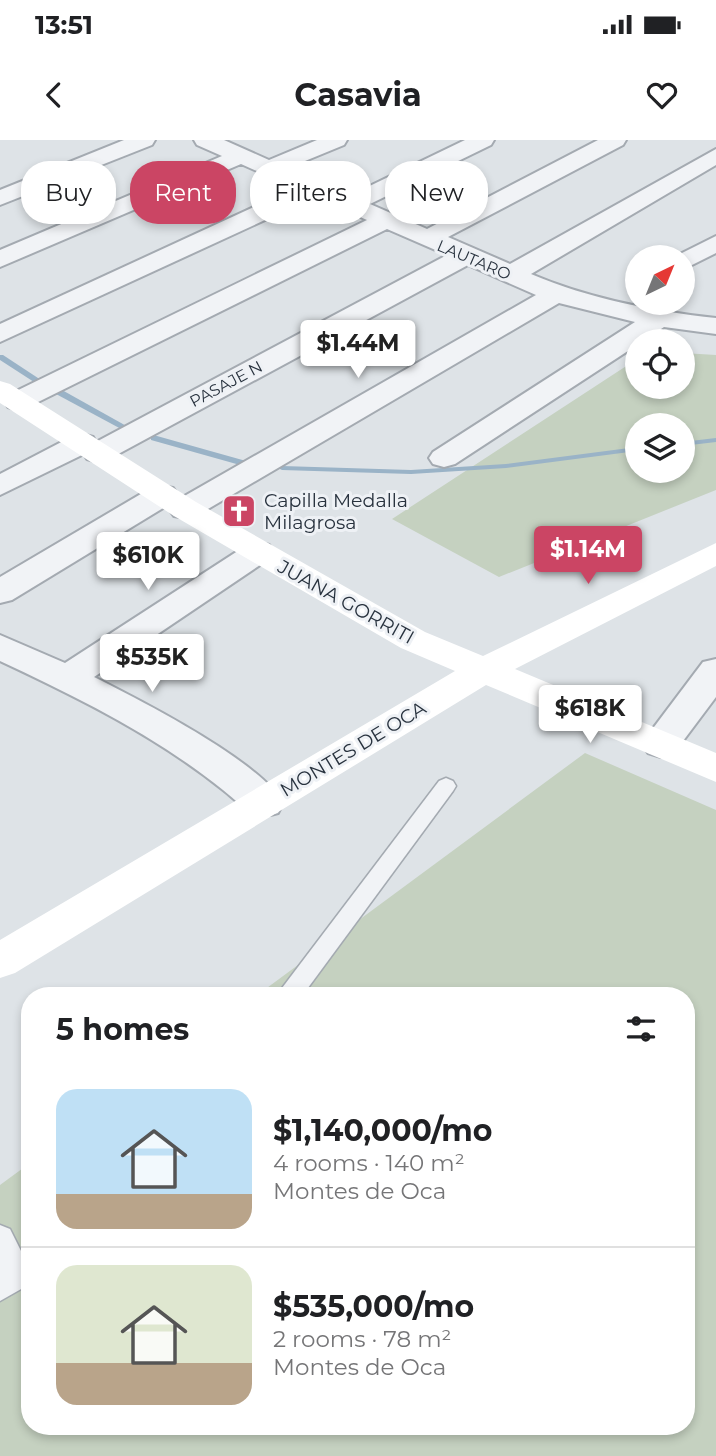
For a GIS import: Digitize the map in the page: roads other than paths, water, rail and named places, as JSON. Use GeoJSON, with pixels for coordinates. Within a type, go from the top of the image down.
{"type":"FeatureCollection","features":[{"type":"Feature","properties":{"kind":"street"},"geometry":{"type":"LineString","coordinates":[[0,198],[144,140]]}},
{"type":"Feature","properties":{"kind":"street","name":"LAUTARO"},"geometry":{"type":"LineString","coordinates":[[205,140],[252,161]]}},
{"type":"Feature","properties":{"kind":"street"},"geometry":{"type":"LineString","coordinates":[[285,161],[336,140]]}},
{"type":"Feature","properties":{"kind":"street"},"geometry":{"type":"LineString","coordinates":[[371,194],[484,140]]}},
{"type":"Feature","properties":{"kind":"street"},"geometry":{"type":"LineString","coordinates":[[425,239],[615,140]]}},
{"type":"Feature","properties":{"kind":"street"},"geometry":{"type":"LineString","coordinates":[[0,259],[241,156]]}},
{"type":"Feature","properties":{"kind":"street"},"geometry":{"type":"LineString","coordinates":[[510,275],[716,156]]}},
{"type":"Feature","properties":{"kind":"street","name":"LAUTARO"},"geometry":{"type":"LineString","coordinates":[[371,215],[556,294],[606,310],[657,320],[716,326]]}},
{"type":"Feature","properties":{"kind":"street"},"geometry":{"type":"LineString","coordinates":[[0,334],[250,218]]}},
{"type":"Feature","properties":{"kind":"street"},"geometry":{"type":"LineString","coordinates":[[6,396],[383,221]]}},
{"type":"Feature","properties":{"kind":"street"},"geometry":{"type":"LineString","coordinates":[[695,255],[716,243]]}},
{"type":"Feature","properties":{"kind":"street","name":"PASAJE N"},"geometry":{"type":"LineString","coordinates":[[0,485],[90,448],[465,256]]}},
{"type":"Feature","properties":{"kind":"street"},"geometry":{"type":"LineString","coordinates":[[0,592],[174,502],[556,294]]}},
{"type":"Feature","properties":{"kind":"street"},"geometry":{"type":"LineString","coordinates":[[606,310],[625,298]]}},
{"type":"Feature","properties":{"kind":"street"},"geometry":{"type":"LineString","coordinates":[[443,458],[657,320]]}},
{"type":"Feature","properties":{"kind":"street","name":"JUANA GORRITI"},"geometry":{"type":"LineString","coordinates":[[6,396],[174,502],[413,640],[716,768]]}},
{"type":"Feature","properties":{"kind":"street"},"geometry":{"type":"LineString","coordinates":[[68,678],[258,552]]}},
{"type":"Feature","properties":{"kind":"street","name":"MONTES DE OCA"},"geometry":{"type":"LineString","coordinates":[[0,960],[486,669],[716,553]]}},
{"type":"Feature","properties":{"kind":"street"},"geometry":{"type":"LineString","coordinates":[[0,647],[68,678],[232,775],[264,803]]}},
{"type":"Feature","properties":{"kind":"street"},"geometry":{"type":"LineString","coordinates":[[661,744],[716,671]]}},
{"type":"Feature","properties":{"kind":"lane"},"geometry":{"type":"LineString","coordinates":[[295,987],[446,786]]}},
{"type":"Feature","properties":{"kind":"lane"},"geometry":{"type":"LineString","coordinates":[[0,1238],[16,1277]]}},
{"type":"Feature","properties":{"kind":"waterway"},"geometry":{"type":"LineString","coordinates":[[0,357],[37,380]]}},
{"type":"Feature","properties":{"kind":"waterway"},"geometry":{"type":"LineString","coordinates":[[59,392],[126,428]]}},
{"type":"Feature","properties":{"kind":"waterway"},"geometry":{"type":"LineString","coordinates":[[154,438],[243,463]]}},
{"type":"Feature","properties":{"kind":"waterway"},"geometry":{"type":"LineString","coordinates":[[695,442],[716,440]]}},
{"type":"Feature","properties":{"kind":"waterway"},"geometry":{"type":"LineString","coordinates":[[282,468],[411,472],[506,466],[625,451]]}},
{"type":"Feature","properties":{"kind":"place","name":"Capilla Medalla Milagrosa"},"geometry":{"type":"Point","coordinates":[239,511]}}]}
